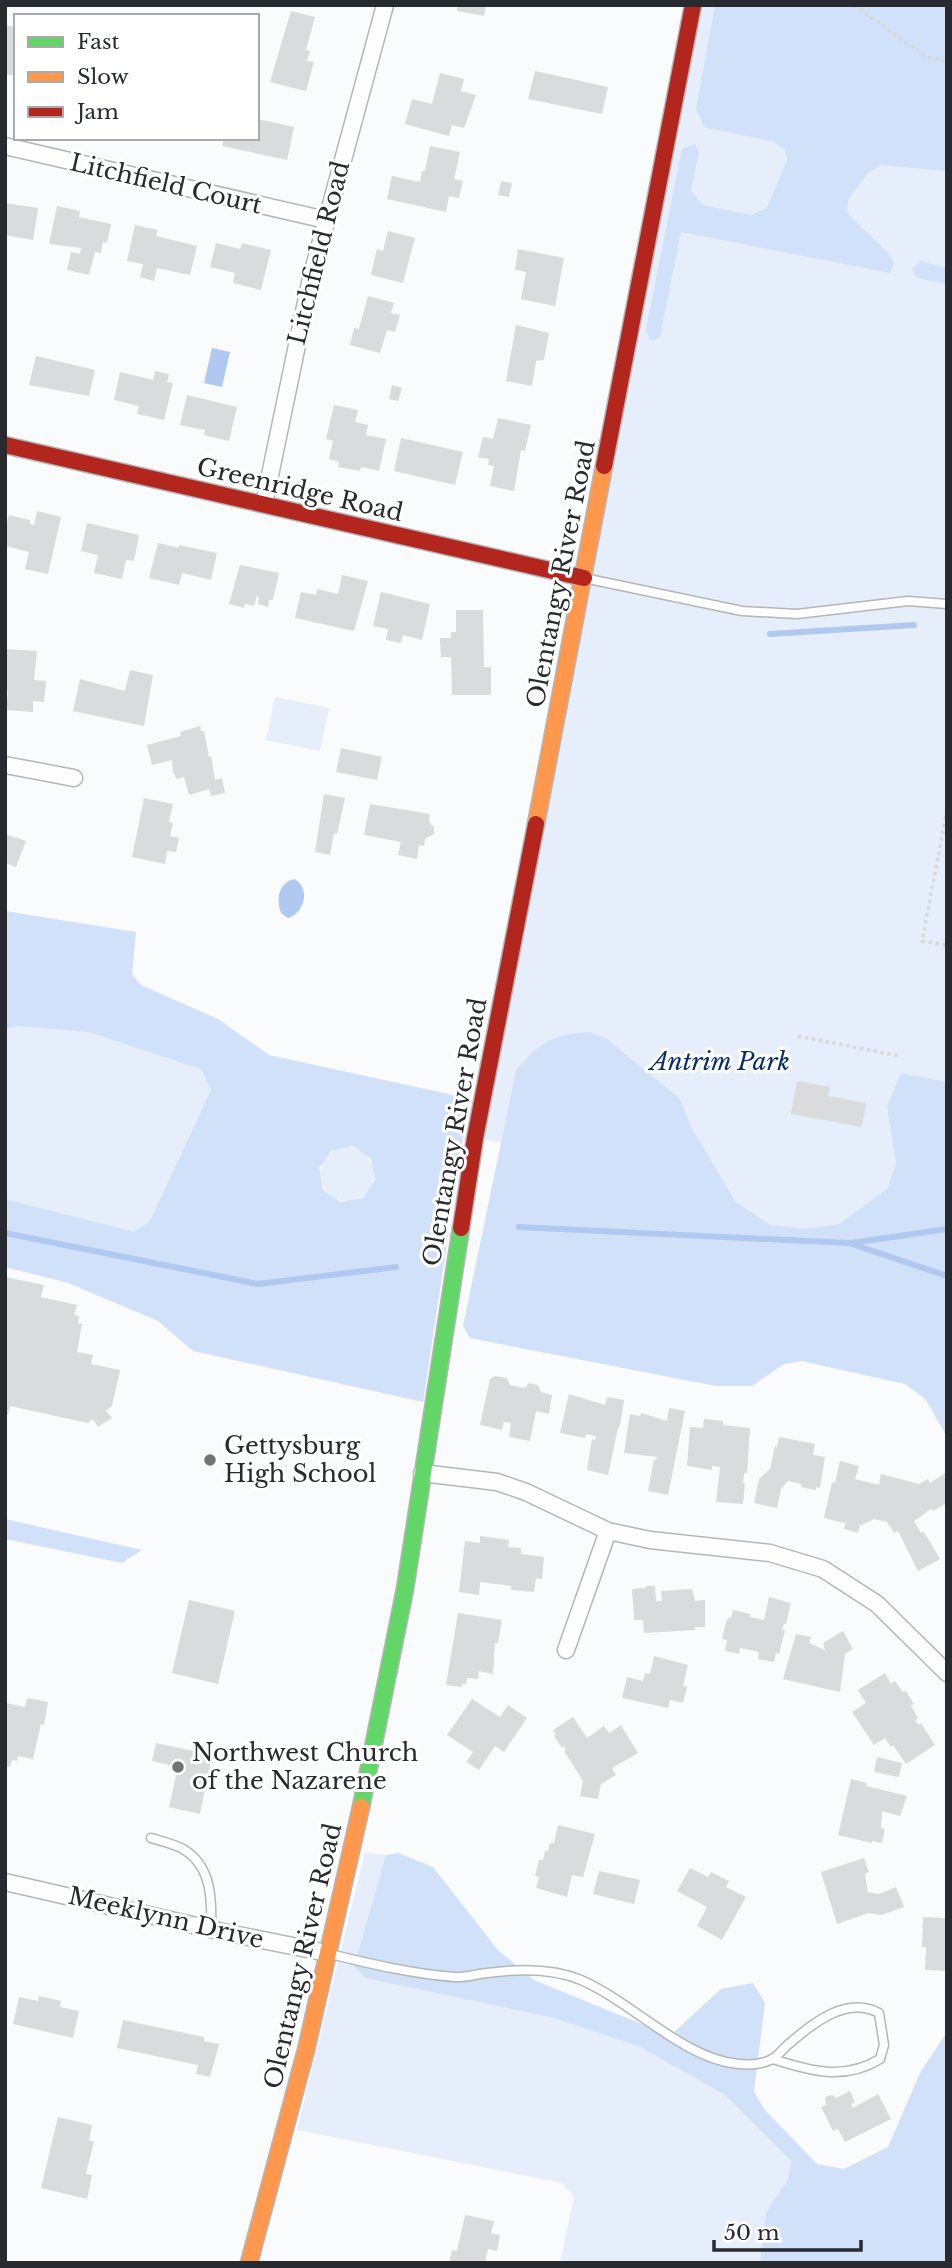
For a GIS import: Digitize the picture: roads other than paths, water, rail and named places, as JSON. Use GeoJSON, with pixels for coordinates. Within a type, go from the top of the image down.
{"type":"FeatureCollection","features":[{"type":"Feature","properties":{"kind":"main road","name":"Olentangy River Road"},"geometry":{"type":"LineString","coordinates":[[248,2263],[306,2050],[374,1748],[405,1588],[475,1138],[693,5]]}},
{"type":"Feature","properties":{"kind":"main road","name":"Greenridge Road"},"geometry":{"type":"LineString","coordinates":[[5,446],[584,578]]}},
{"type":"Feature","properties":{"kind":"street","name":"Litchfield Road"},"geometry":{"type":"LineString","coordinates":[[264,504],[298,333],[385,5]]}},
{"type":"Feature","properties":{"kind":"street","name":"Litchfield Court"},"geometry":{"type":"LineString","coordinates":[[5,146],[326,220]]}},
{"type":"Feature","properties":{"kind":"street"},"geometry":{"type":"LineString","coordinates":[[5,765],[74,778]]}},
{"type":"Feature","properties":{"kind":"street"},"geometry":{"type":"LineString","coordinates":[[422,1473],[498,1482],[526,1492],[608,1531],[650,1540],[770,1553],[823,1569],[877,1604],[947,1673]]}},
{"type":"Feature","properties":{"kind":"street"},"geometry":{"type":"LineString","coordinates":[[566,1650],[608,1531]]}},
{"type":"Feature","properties":{"kind":"street","name":"Meeklynn Drive"},"geometry":{"type":"LineString","coordinates":[[5,1882],[211,1930],[327,1953]]}},
{"type":"Feature","properties":{"kind":"lane"},"geometry":{"type":"LineString","coordinates":[[584,578],[742,611],[797,614],[908,601],[947,604]]}},
{"type":"Feature","properties":{"kind":"lane"},"geometry":{"type":"LineString","coordinates":[[151,1838],[183,1849],[204,1871],[211,1891],[211,1930]]}},
{"type":"Feature","properties":{"kind":"lane"},"geometry":{"type":"LineString","coordinates":[[327,1953],[369,1964],[458,1978],[489,1972],[565,1974],[621,2001],[682,2043],[715,2061],[754,2065],[773,2060],[790,2043],[838,2010],[852,2006],[867,2007],[879,2013],[884,2045],[880,2059],[865,2068],[831,2073],[808,2070],[773,2060]]}},
{"type":"Feature","properties":{"kind":"waterway"},"geometry":{"type":"LineString","coordinates":[[770,634],[914,625]]}},
{"type":"Feature","properties":{"kind":"waterway"},"geometry":{"type":"LineString","coordinates":[[519,1227],[849,1243],[947,1276]]}},
{"type":"Feature","properties":{"kind":"waterway"},"geometry":{"type":"LineString","coordinates":[[851,1243],[947,1229]]}},
{"type":"Feature","properties":{"kind":"waterway"},"geometry":{"type":"LineString","coordinates":[[5,1233],[258,1284],[396,1267]]}},
{"type":"Feature","properties":{"kind":"place","name":"Gettysburg High School"},"geometry":{"type":"Point","coordinates":[210,1460]}},
{"type":"Feature","properties":{"kind":"place","name":"Northwest Church of the Nazarene"},"geometry":{"type":"Point","coordinates":[178,1767]}},
{"type":"Feature","properties":{"kind":"park label","name":"Antrim Park"},"geometry":{"type":"Point","coordinates":[720,1062]}}]}
